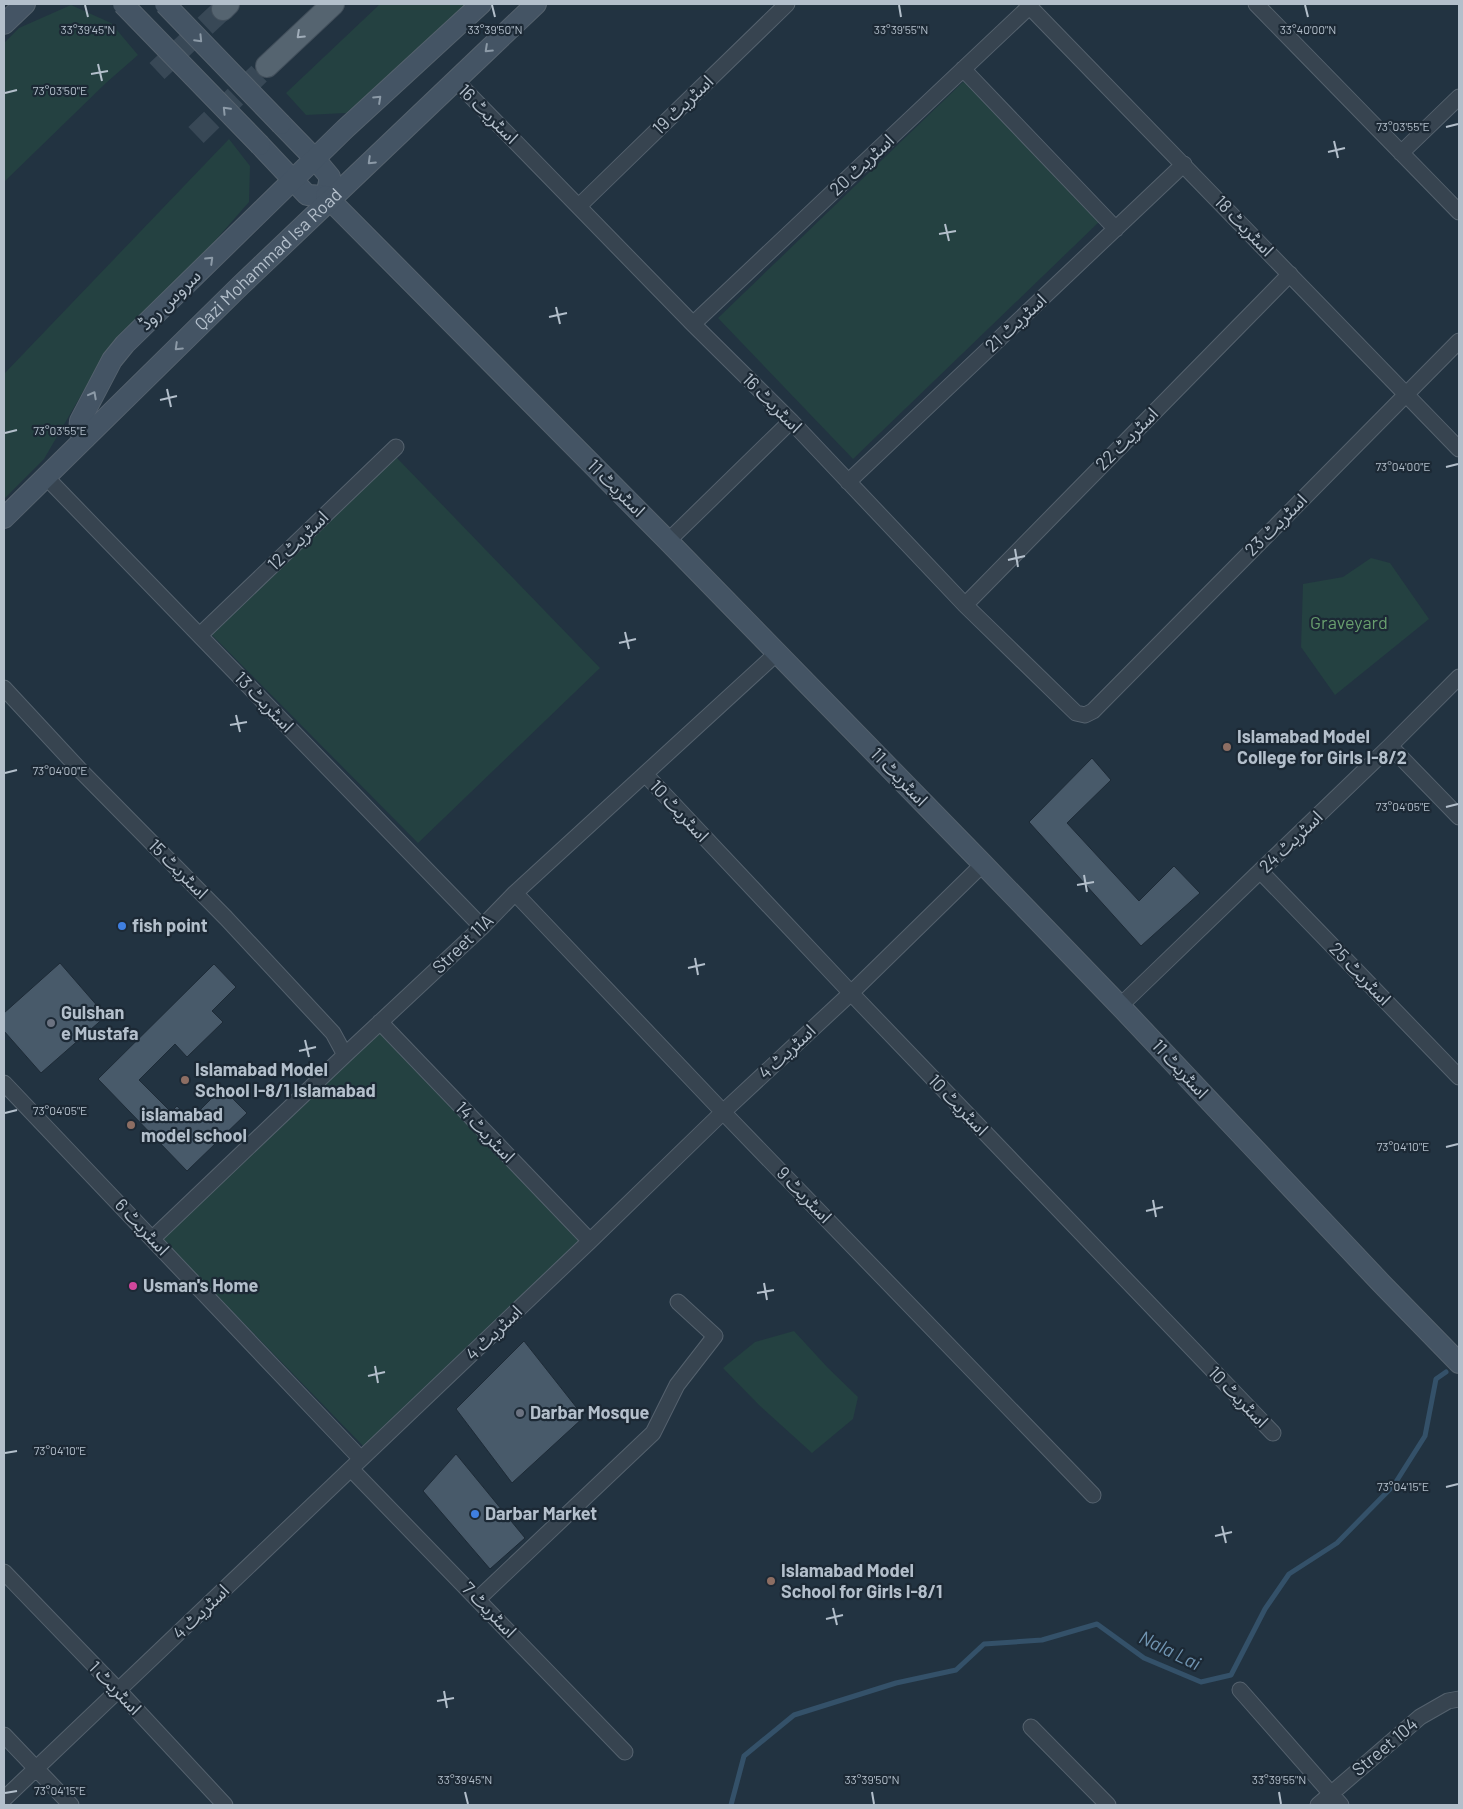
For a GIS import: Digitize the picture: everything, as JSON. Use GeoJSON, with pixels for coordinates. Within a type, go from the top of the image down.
{"type":"FeatureCollection","features":[{"type":"Feature","properties":{"kind":"main road"},"geometry":{"type":"LineString","coordinates":[[266,66],[333,4]]}},
{"type":"Feature","properties":{"kind":"street"},"geometry":{"type":"LineString","coordinates":[[6,22],[25,4]]}},
{"type":"Feature","properties":{"kind":"street"},"geometry":{"type":"LineString","coordinates":[[6,22],[34,4]]}},
{"type":"Feature","properties":{"kind":"street"},"geometry":{"type":"LineString","coordinates":[[123,4],[307,195],[328,198],[330,177],[314,158],[165,4]]}},
{"type":"Feature","properties":{"kind":"street","name":"سروس روڈ"},"geometry":{"type":"LineString","coordinates":[[85,438],[80,434],[80,421],[118,351],[314,158],[481,4]]}},
{"type":"Feature","properties":{"kind":"street","name":"Qazi Mohammad Isa Road"},"geometry":{"type":"LineString","coordinates":[[4,518],[328,198],[536,4]]}},
{"type":"Feature","properties":{"kind":"street","name":"اسٹریٹ 19"},"geometry":{"type":"LineString","coordinates":[[579,206],[788,4]]}},
{"type":"Feature","properties":{"kind":"street"},"geometry":{"type":"LineString","coordinates":[[1256,4],[1459,212]]}},
{"type":"Feature","properties":{"kind":"street","name":"اسٹریٹ 20"},"geometry":{"type":"LineString","coordinates":[[693,324],[1029,5]]}},
{"type":"Feature","properties":{"kind":"street","name":"اسٹریٹ 18"},"geometry":{"type":"LineString","coordinates":[[1029,5],[1459,449]]}},
{"type":"Feature","properties":{"kind":"street"},"geometry":{"type":"LineString","coordinates":[[963,69],[1116,229]]}},
{"type":"Feature","properties":{"kind":"street","name":"اسٹریٹ 16"},"geometry":{"type":"LineString","coordinates":[[455,80],[693,324],[791,421],[965,604],[1076,712],[1085,715],[1093,711]]}},
{"type":"Feature","properties":{"kind":"street"},"geometry":{"type":"LineString","coordinates":[[1401,153],[1459,96]]}},
{"type":"Feature","properties":{"kind":"street","name":"اسٹریٹ 21"},"geometry":{"type":"LineString","coordinates":[[848,482],[1184,164]]}},
{"type":"Feature","properties":{"kind":"street","name":"اسٹریٹ 11"},"geometry":{"type":"LineString","coordinates":[[328,198],[668,541],[983,864],[1459,1363]]}},
{"type":"Feature","properties":{"kind":"street","name":"اسٹریٹ 22"},"geometry":{"type":"LineString","coordinates":[[965,604],[1290,274]]}},
{"type":"Feature","properties":{"kind":"street","name":"اسٹریٹ 23"},"geometry":{"type":"LineString","coordinates":[[1093,711],[1459,341]]}},
{"type":"Feature","properties":{"kind":"street"},"geometry":{"type":"LineString","coordinates":[[668,541],[791,421]]}},
{"type":"Feature","properties":{"kind":"street","name":"اسٹریٹ 12"},"geometry":{"type":"LineString","coordinates":[[200,635],[396,446]]}},
{"type":"Feature","properties":{"kind":"street","name":"اسٹریٹ 13"},"geometry":{"type":"LineString","coordinates":[[46,477],[482,927]]}},
{"type":"Feature","properties":{"kind":"street","name":"Street 11A"},"geometry":{"type":"LineString","coordinates":[[152,1239],[516,893],[777,653]]}},
{"type":"Feature","properties":{"kind":"street","name":"اسٹریٹ 24"},"geometry":{"type":"LineString","coordinates":[[1120,1006],[1459,677]]}},
{"type":"Feature","properties":{"kind":"street","name":"اسٹریٹ 15"},"geometry":{"type":"LineString","coordinates":[[4,688],[80,770],[226,918],[327,1026],[345,1055]]}},
{"type":"Feature","properties":{"kind":"street"},"geometry":{"type":"LineString","coordinates":[[1390,746],[1459,817]]}},
{"type":"Feature","properties":{"kind":"street","name":"اسٹریٹ 10"},"geometry":{"type":"LineString","coordinates":[[645,774],[851,993],[1273,1433]]}},
{"type":"Feature","properties":{"kind":"street","name":"اسٹریٹ 4"},"geometry":{"type":"LineString","coordinates":[[4,1799],[723,1112],[851,993],[983,864]]}},
{"type":"Feature","properties":{"kind":"street","name":"اسٹریٹ 25"},"geometry":{"type":"LineString","coordinates":[[1260,871],[1459,1077]]}},
{"type":"Feature","properties":{"kind":"street","name":"اسٹریٹ 9"},"geometry":{"type":"LineString","coordinates":[[516,893],[723,1112],[1093,1495]]}},
{"type":"Feature","properties":{"kind":"street","name":"اسٹریٹ 14"},"geometry":{"type":"LineString","coordinates":[[380,1022],[590,1241]]}},
{"type":"Feature","properties":{"kind":"street","name":"اسٹریٹ 6"},"geometry":{"type":"LineString","coordinates":[[4,1083],[152,1239],[356,1464]]}},
{"type":"Feature","properties":{"kind":"street"},"geometry":{"type":"LineString","coordinates":[[478,1599],[653,1434],[677,1385],[715,1336],[678,1302]]}},
{"type":"Feature","properties":{"kind":"street","name":"اسٹریٹ 7"},"geometry":{"type":"LineString","coordinates":[[356,1464],[478,1599],[625,1752]]}},
{"type":"Feature","properties":{"kind":"street","name":"اسٹریٹ 1"},"geometry":{"type":"LineString","coordinates":[[4,1572],[119,1691],[225,1805]]}},
{"type":"Feature","properties":{"kind":"street"},"geometry":{"type":"LineString","coordinates":[[1240,1690],[1341,1805]]}},
{"type":"Feature","properties":{"kind":"street","name":"Street 104"},"geometry":{"type":"LineString","coordinates":[[1318,1805],[1420,1717],[1448,1701],[1459,1699]]}},
{"type":"Feature","properties":{"kind":"street"},"geometry":{"type":"LineString","coordinates":[[1031,1727],[1108,1805]]}},
{"type":"Feature","properties":{"kind":"street"},"geometry":{"type":"LineString","coordinates":[[4,1735],[71,1805]]}},
{"type":"Feature","properties":{"kind":"green space"},"geometry":{"type":"Polygon","coordinates":[[[380,4],[476,4],[346,113],[306,115],[286,93],[380,4]]]}},
{"type":"Feature","properties":{"kind":"green space"},"geometry":{"type":"Polygon","coordinates":[[[71,5],[111,23],[138,55],[107,82],[4,182],[4,43],[19,28],[71,5]]]}},
{"type":"Feature","properties":{"kind":"green space"},"geometry":{"type":"Polygon","coordinates":[[[965,80],[1100,221],[853,459],[718,318],[965,80]]]}},
{"type":"Feature","properties":{"kind":"green space"},"geometry":{"type":"Polygon","coordinates":[[[229,139],[250,166],[249,202],[207,250],[109,347],[44,459],[4,499],[4,374],[229,139]]]}},
{"type":"Feature","properties":{"kind":"green space"},"geometry":{"type":"Polygon","coordinates":[[[396,457],[600,668],[418,843],[210,633],[396,457]]]}},
{"type":"Feature","properties":{"kind":"green space","name":"Graveyard"},"geometry":{"type":"Polygon","coordinates":[[[1371,558],[1390,563],[1429,619],[1335,695],[1301,647],[1303,584],[1343,577],[1371,558]]]}},
{"type":"Feature","properties":{"kind":"green space"},"geometry":{"type":"Polygon","coordinates":[[[380,1022],[590,1241],[366,1449],[160,1237],[380,1022]]]}},
{"type":"Feature","properties":{"kind":"green space"},"geometry":{"type":"Polygon","coordinates":[[[794,1331],[858,1397],[853,1419],[812,1453],[759,1405],[723,1368],[755,1342],[794,1331]]]}},
{"type":"Feature","properties":{"kind":"building"},"geometry":{"type":"Polygon","coordinates":[[[1092,758],[1111,780],[1067,823],[1139,901],[1174,866],[1200,893],[1141,946],[1029,822],[1092,758]]]}},
{"type":"Feature","properties":{"kind":"building","name":"Gulshan e Mustafa"},"geometry":{"type":"Polygon","coordinates":[[[60,963],[106,1016],[41,1073],[4,1031],[4,1013],[60,963]]]}},
{"type":"Feature","properties":{"kind":"building"},"geometry":{"type":"Polygon","coordinates":[[[214,964],[236,987],[212,1011],[223,1022],[187,1057],[175,1044],[139,1080],[171,1112],[177,1106],[190,1120],[222,1088],[247,1113],[187,1171],[98,1079],[214,964]]]}},
{"type":"Feature","properties":{"kind":"building","name":"Darbar Mosque"},"geometry":{"type":"Polygon","coordinates":[[[524,1341],[584,1417],[512,1483],[456,1409],[524,1341]]]}},
{"type":"Feature","properties":{"kind":"building","name":"Darbar Market"},"geometry":{"type":"Polygon","coordinates":[[[456,1454],[525,1538],[490,1569],[423,1491],[456,1454]]]}},
{"type":"Feature","properties":{"kind":"waterway","name":"Nala Lai"},"geometry":{"type":"LineString","coordinates":[[731,1805],[744,1756],[794,1715],[896,1683],[956,1670],[984,1644],[1042,1640],[1097,1624],[1144,1658],[1201,1682],[1231,1675],[1265,1609],[1289,1574],[1337,1543],[1394,1485],[1425,1436],[1436,1379],[1446,1372]]}},
{"type":"Feature","properties":{"kind":"tunnel"},"geometry":{"type":"LineString","coordinates":[[157,71],[223,9]]}},
{"type":"Feature","properties":{"kind":"tunnel"},"geometry":{"type":"LineString","coordinates":[[196,135],[267,66]]}},
{"type":"Feature","properties":{"kind":"place","name":"Islamabad Model College for Girls I-8/2"},"geometry":{"type":"Point","coordinates":[1227,747]}},
{"type":"Feature","properties":{"kind":"place","name":"fish point"},"geometry":{"type":"Point","coordinates":[122,926]}},
{"type":"Feature","properties":{"kind":"place","name":"Gulshan e Mustafa"},"geometry":{"type":"Point","coordinates":[51,1023]}},
{"type":"Feature","properties":{"kind":"place","name":"Islamabad Model School I-8/1 Islamabad"},"geometry":{"type":"Point","coordinates":[185,1080]}},
{"type":"Feature","properties":{"kind":"place","name":"islamabad model school"},"geometry":{"type":"Point","coordinates":[131,1125]}},
{"type":"Feature","properties":{"kind":"place","name":"Usman's Home"},"geometry":{"type":"Point","coordinates":[133,1286]}},
{"type":"Feature","properties":{"kind":"place","name":"Darbar Mosque"},"geometry":{"type":"Point","coordinates":[520,1413]}},
{"type":"Feature","properties":{"kind":"place","name":"Darbar Market"},"geometry":{"type":"Point","coordinates":[475,1514]}},
{"type":"Feature","properties":{"kind":"place","name":"Islamabad Model School for Girls I-8/1"},"geometry":{"type":"Point","coordinates":[771,1581]}}]}
